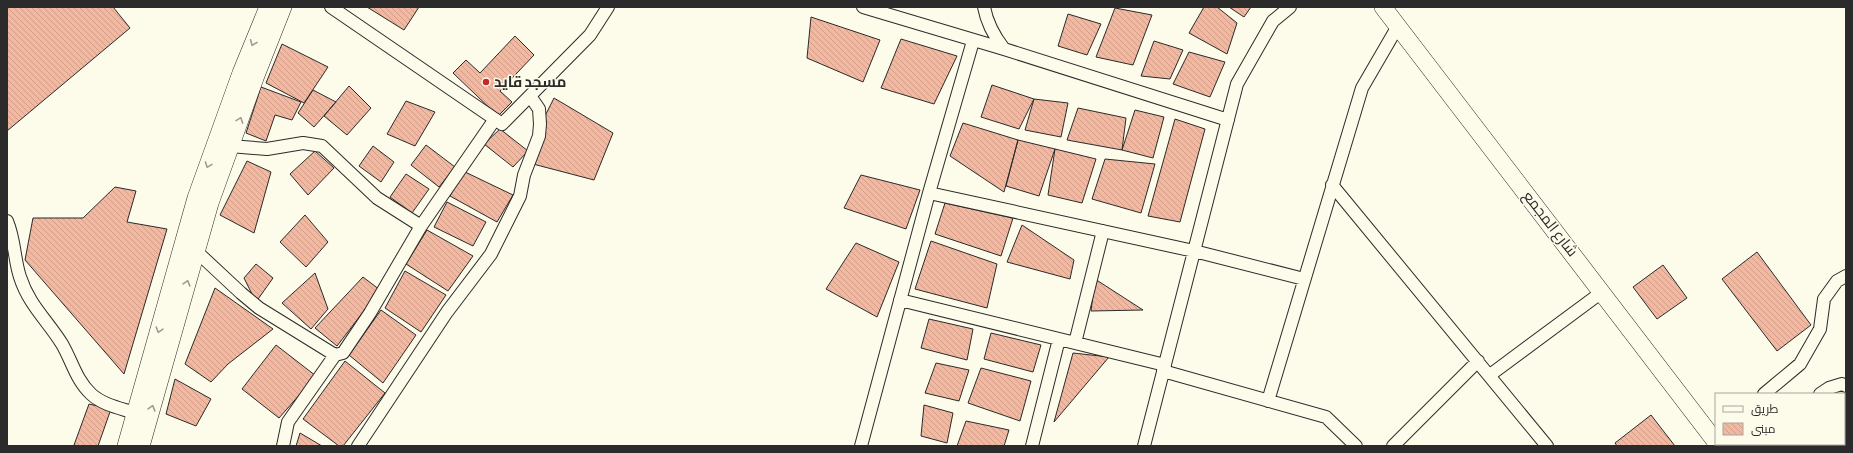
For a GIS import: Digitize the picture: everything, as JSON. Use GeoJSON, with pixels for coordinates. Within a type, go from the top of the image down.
{"type":"FeatureCollection","features":[{"type":"Feature","properties":{"kind":"street"},"geometry":{"type":"LineString","coordinates":[[126,446],[196,198],[241,73],[268,7]]}},
{"type":"Feature","properties":{"kind":"street"},"geometry":{"type":"LineString","coordinates":[[141,446],[210,203],[283,7]]}},
{"type":"Feature","properties":{"kind":"street"},"geometry":{"type":"LineString","coordinates":[[331,7],[502,124],[590,35],[608,7]]}},
{"type":"Feature","properties":{"kind":"street"},"geometry":{"type":"LineString","coordinates":[[864,7],[973,41],[1004,49],[1228,120]]}},
{"type":"Feature","properties":{"kind":"street"},"geometry":{"type":"LineString","coordinates":[[984,7],[986,19],[993,35],[1004,49]]}},
{"type":"Feature","properties":{"kind":"street"},"geometry":{"type":"LineString","coordinates":[[1144,446],[1237,84],[1273,21],[1290,7]]}},
{"type":"Feature","properties":{"kind":"street","name":"شارع المجمع"},"geometry":{"type":"LineString","coordinates":[[1383,7],[1715,439]]}},
{"type":"Feature","properties":{"kind":"street"},"geometry":{"type":"LineString","coordinates":[[1268,401],[1362,88],[1398,26]]}},
{"type":"Feature","properties":{"kind":"street"},"geometry":{"type":"LineString","coordinates":[[861,446],[929,193],[973,41]]}},
{"type":"Feature","properties":{"kind":"street"},"geometry":{"type":"LineString","coordinates":[[358,446],[447,312],[491,254],[520,196],[524,175],[539,136],[539,109],[530,96]]}},
{"type":"Feature","properties":{"kind":"street"},"geometry":{"type":"LineString","coordinates":[[283,446],[288,422],[335,355],[343,352],[370,313],[421,226],[494,119]]}},
{"type":"Feature","properties":{"kind":"street"},"geometry":{"type":"LineString","coordinates":[[230,146],[267,149],[303,143],[322,146],[377,198],[421,226]]}},
{"type":"Feature","properties":{"kind":"street"},"geometry":{"type":"LineString","coordinates":[[1332,185],[1547,446]]}},
{"type":"Feature","properties":{"kind":"street"},"geometry":{"type":"LineString","coordinates":[[929,193],[1194,251],[1304,279]]}},
{"type":"Feature","properties":{"kind":"street"},"geometry":{"type":"LineString","coordinates":[[7,222],[14,244],[16,260],[25,291],[33,306],[62,345],[82,385],[92,395],[103,402],[135,413]]}},
{"type":"Feature","properties":{"kind":"street"},"geometry":{"type":"LineString","coordinates":[[1075,343],[1103,231]]}},
{"type":"Feature","properties":{"kind":"street"},"geometry":{"type":"LineString","coordinates":[[196,251],[240,293],[259,308],[335,355]]}},
{"type":"Feature","properties":{"kind":"street"},"geometry":{"type":"LineString","coordinates":[[1765,393],[1800,364],[1820,329],[1824,299],[1837,281],[1846,276]]}},
{"type":"Feature","properties":{"kind":"street"},"geometry":{"type":"LineString","coordinates":[[1490,375],[1602,292]]}},
{"type":"Feature","properties":{"kind":"street"},"geometry":{"type":"LineString","coordinates":[[900,300],[1075,343],[1326,417],[1356,446]]}},
{"type":"Feature","properties":{"kind":"street"},"geometry":{"type":"LineString","coordinates":[[1032,446],[1059,339]]}},
{"type":"Feature","properties":{"kind":"street"},"geometry":{"type":"LineString","coordinates":[[1393,446],[1478,361]]}},
{"type":"Feature","properties":{"kind":"street"},"geometry":{"type":"LineString","coordinates":[[1822,393],[1829,388],[1842,384],[1846,386]]}},
{"type":"Feature","properties":{"kind":"building"},"geometry":{"type":"Polygon","coordinates":[[[7,7],[113,7],[130,28],[7,131],[7,7]]]}},
{"type":"Feature","properties":{"kind":"building"},"geometry":{"type":"Polygon","coordinates":[[[367,7],[419,7],[404,30],[367,7]]]}},
{"type":"Feature","properties":{"kind":"building"},"geometry":{"type":"Polygon","coordinates":[[[1204,7],[1217,7],[1237,23],[1227,54],[1189,33],[1204,7]]]}},
{"type":"Feature","properties":{"kind":"building"},"geometry":{"type":"Polygon","coordinates":[[[1229,7],[1251,7],[1244,17],[1229,7]]]}},
{"type":"Feature","properties":{"kind":"building"},"geometry":{"type":"Polygon","coordinates":[[[1115,8],[1152,15],[1133,65],[1096,57],[1115,8]]]}},
{"type":"Feature","properties":{"kind":"building"},"geometry":{"type":"Polygon","coordinates":[[[1068,14],[1101,24],[1087,55],[1058,46],[1068,14]]]}},
{"type":"Feature","properties":{"kind":"building"},"geometry":{"type":"Polygon","coordinates":[[[811,17],[880,40],[863,82],[807,58],[811,17]]]}},
{"type":"Feature","properties":{"kind":"building","name":"مسجد قايد"},"geometry":{"type":"Polygon","coordinates":[[[515,36],[534,55],[500,91],[512,102],[498,116],[453,73],[466,60],[480,73],[515,36]]]}},
{"type":"Feature","properties":{"kind":"building"},"geometry":{"type":"Polygon","coordinates":[[[901,39],[957,56],[934,104],[881,88],[901,39]]]}},
{"type":"Feature","properties":{"kind":"building"},"geometry":{"type":"Polygon","coordinates":[[[1154,41],[1183,50],[1170,79],[1141,76],[1154,41]]]}},
{"type":"Feature","properties":{"kind":"building"},"geometry":{"type":"Polygon","coordinates":[[[282,44],[328,67],[304,103],[266,83],[282,44]]]}},
{"type":"Feature","properties":{"kind":"building"},"geometry":{"type":"Polygon","coordinates":[[[1189,52],[1225,62],[1210,97],[1173,84],[1189,52]]]}},
{"type":"Feature","properties":{"kind":"building"},"geometry":{"type":"Polygon","coordinates":[[[992,85],[1034,99],[1019,129],[981,117],[992,85]]]}},
{"type":"Feature","properties":{"kind":"building"},"geometry":{"type":"Polygon","coordinates":[[[349,86],[371,108],[347,135],[324,116],[349,86]]]}},
{"type":"Feature","properties":{"kind":"building"},"geometry":{"type":"Polygon","coordinates":[[[261,87],[301,102],[292,120],[275,115],[266,141],[246,133],[261,87]]]}},
{"type":"Feature","properties":{"kind":"building"},"geometry":{"type":"Polygon","coordinates":[[[313,90],[336,102],[314,127],[298,113],[313,90]]]}},
{"type":"Feature","properties":{"kind":"building"},"geometry":{"type":"Polygon","coordinates":[[[554,98],[613,133],[594,180],[533,164],[545,116],[554,98]]]}},
{"type":"Feature","properties":{"kind":"building"},"geometry":{"type":"Polygon","coordinates":[[[1034,99],[1068,103],[1061,137],[1025,130],[1034,99]]]}},
{"type":"Feature","properties":{"kind":"building"},"geometry":{"type":"Polygon","coordinates":[[[406,101],[435,112],[415,146],[387,134],[406,101]]]}},
{"type":"Feature","properties":{"kind":"building"},"geometry":{"type":"Polygon","coordinates":[[[1078,108],[1126,118],[1122,150],[1067,140],[1078,108]]]}},
{"type":"Feature","properties":{"kind":"building"},"geometry":{"type":"Polygon","coordinates":[[[1135,110],[1164,117],[1153,158],[1122,150],[1135,110]]]}},
{"type":"Feature","properties":{"kind":"building"},"geometry":{"type":"Polygon","coordinates":[[[1175,119],[1205,129],[1180,222],[1148,216],[1175,119]]]}},
{"type":"Feature","properties":{"kind":"building"},"geometry":{"type":"Polygon","coordinates":[[[963,123],[1018,140],[1004,192],[950,156],[963,123]]]}},
{"type":"Feature","properties":{"kind":"building"},"geometry":{"type":"Polygon","coordinates":[[[500,129],[528,151],[513,167],[484,144],[500,129]]]}},
{"type":"Feature","properties":{"kind":"building"},"geometry":{"type":"Polygon","coordinates":[[[1018,140],[1055,149],[1039,196],[1006,186],[1018,140]]]}},
{"type":"Feature","properties":{"kind":"building"},"geometry":{"type":"Polygon","coordinates":[[[426,145],[455,167],[439,187],[411,165],[426,145]]]}},
{"type":"Feature","properties":{"kind":"building"},"geometry":{"type":"Polygon","coordinates":[[[373,146],[394,162],[381,182],[359,166],[373,146]]]}},
{"type":"Feature","properties":{"kind":"building"},"geometry":{"type":"Polygon","coordinates":[[[1055,149],[1096,159],[1082,203],[1048,195],[1055,149]]]}},
{"type":"Feature","properties":{"kind":"building"},"geometry":{"type":"Polygon","coordinates":[[[315,151],[334,168],[308,195],[290,174],[315,151]]]}},
{"type":"Feature","properties":{"kind":"building"},"geometry":{"type":"Polygon","coordinates":[[[1105,159],[1155,164],[1141,213],[1092,199],[1105,159]]]}},
{"type":"Feature","properties":{"kind":"building"},"geometry":{"type":"Polygon","coordinates":[[[247,161],[271,172],[254,233],[220,215],[247,161]]]}},
{"type":"Feature","properties":{"kind":"building"},"geometry":{"type":"Polygon","coordinates":[[[463,171],[513,195],[497,222],[450,196],[463,171]]]}},
{"type":"Feature","properties":{"kind":"building"},"geometry":{"type":"Polygon","coordinates":[[[406,174],[429,189],[412,213],[390,197],[406,174]]]}},
{"type":"Feature","properties":{"kind":"building"},"geometry":{"type":"Polygon","coordinates":[[[861,175],[920,190],[906,229],[844,208],[861,175]]]}},
{"type":"Feature","properties":{"kind":"building"},"geometry":{"type":"Polygon","coordinates":[[[115,187],[136,191],[127,222],[167,229],[124,374],[25,260],[33,218],[83,218],[115,187]]]}},
{"type":"Feature","properties":{"kind":"building"},"geometry":{"type":"Polygon","coordinates":[[[447,202],[486,222],[473,246],[434,227],[447,202]]]}},
{"type":"Feature","properties":{"kind":"building"},"geometry":{"type":"Polygon","coordinates":[[[945,203],[1013,218],[1001,256],[935,234],[945,203]]]}},
{"type":"Feature","properties":{"kind":"building"},"geometry":{"type":"Polygon","coordinates":[[[305,215],[328,242],[306,267],[280,242],[305,215]]]}},
{"type":"Feature","properties":{"kind":"building"},"geometry":{"type":"Polygon","coordinates":[[[1022,225],[1074,260],[1070,279],[1007,262],[1022,225]]]}},
{"type":"Feature","properties":{"kind":"building"},"geometry":{"type":"Polygon","coordinates":[[[427,230],[473,256],[448,291],[406,264],[427,230]]]}},
{"type":"Feature","properties":{"kind":"building"},"geometry":{"type":"Polygon","coordinates":[[[931,241],[997,264],[987,308],[915,289],[931,241]]]}},
{"type":"Feature","properties":{"kind":"building"},"geometry":{"type":"Polygon","coordinates":[[[856,243],[899,262],[877,317],[826,289],[856,243]]]}},
{"type":"Feature","properties":{"kind":"building"},"geometry":{"type":"Polygon","coordinates":[[[1757,252],[1811,325],[1777,351],[1722,279],[1757,252]]]}},
{"type":"Feature","properties":{"kind":"building"},"geometry":{"type":"Polygon","coordinates":[[[256,264],[273,278],[256,302],[244,278],[256,264]]]}},
{"type":"Feature","properties":{"kind":"building"},"geometry":{"type":"Polygon","coordinates":[[[1663,265],[1687,298],[1657,319],[1633,287],[1663,265]]]}},
{"type":"Feature","properties":{"kind":"building"},"geometry":{"type":"Polygon","coordinates":[[[405,271],[446,295],[421,332],[385,308],[405,271]]]}},
{"type":"Feature","properties":{"kind":"building"},"geometry":{"type":"Polygon","coordinates":[[[315,273],[328,309],[311,329],[282,303],[315,273]]]}},
{"type":"Feature","properties":{"kind":"building"},"geometry":{"type":"Polygon","coordinates":[[[363,277],[380,290],[337,346],[315,328],[363,277]]]}},
{"type":"Feature","properties":{"kind":"building"},"geometry":{"type":"Polygon","coordinates":[[[1095,279],[1143,310],[1091,311],[1095,279]]]}},
{"type":"Feature","properties":{"kind":"building"},"geometry":{"type":"Polygon","coordinates":[[[215,288],[273,329],[228,364],[211,382],[185,364],[215,288]]]}},
{"type":"Feature","properties":{"kind":"building"},"geometry":{"type":"Polygon","coordinates":[[[381,310],[416,335],[383,383],[349,355],[381,310]]]}},
{"type":"Feature","properties":{"kind":"building"},"geometry":{"type":"Polygon","coordinates":[[[929,319],[973,329],[967,360],[921,348],[929,319]]]}},
{"type":"Feature","properties":{"kind":"building"},"geometry":{"type":"Polygon","coordinates":[[[991,333],[1041,345],[1033,372],[984,359],[991,333]]]}},
{"type":"Feature","properties":{"kind":"building"},"geometry":{"type":"Polygon","coordinates":[[[276,345],[316,376],[279,418],[242,389],[276,345]]]}},
{"type":"Feature","properties":{"kind":"building"},"geometry":{"type":"Polygon","coordinates":[[[1073,353],[1109,357],[1054,422],[1073,353]]]}},
{"type":"Feature","properties":{"kind":"building"},"geometry":{"type":"Polygon","coordinates":[[[345,361],[385,393],[343,446],[339,446],[303,419],[345,361]]]}},
{"type":"Feature","properties":{"kind":"building"},"geometry":{"type":"Polygon","coordinates":[[[936,363],[969,370],[959,401],[925,393],[936,363]]]}},
{"type":"Feature","properties":{"kind":"building"},"geometry":{"type":"Polygon","coordinates":[[[981,368],[1031,381],[1020,421],[968,403],[981,368]]]}},
{"type":"Feature","properties":{"kind":"building"},"geometry":{"type":"Polygon","coordinates":[[[175,379],[211,399],[196,426],[166,414],[175,379]]]}},
{"type":"Feature","properties":{"kind":"building"},"geometry":{"type":"Polygon","coordinates":[[[89,404],[111,409],[98,446],[74,445],[89,404]]]}},
{"type":"Feature","properties":{"kind":"building"},"geometry":{"type":"Polygon","coordinates":[[[924,405],[953,413],[947,443],[921,436],[924,405]]]}},
{"type":"Feature","properties":{"kind":"building"},"geometry":{"type":"Polygon","coordinates":[[[1651,415],[1675,446],[1617,446],[1615,443],[1651,415]]]}},
{"type":"Feature","properties":{"kind":"building"},"geometry":{"type":"Polygon","coordinates":[[[966,421],[1009,430],[1004,446],[957,446],[966,421]]]}},
{"type":"Feature","properties":{"kind":"building"},"geometry":{"type":"Polygon","coordinates":[[[300,433],[322,446],[296,446],[300,433]]]}},
{"type":"Feature","properties":{"kind":"place","name":"مسجد قايد"},"geometry":{"type":"Point","coordinates":[486,82]}}]}
